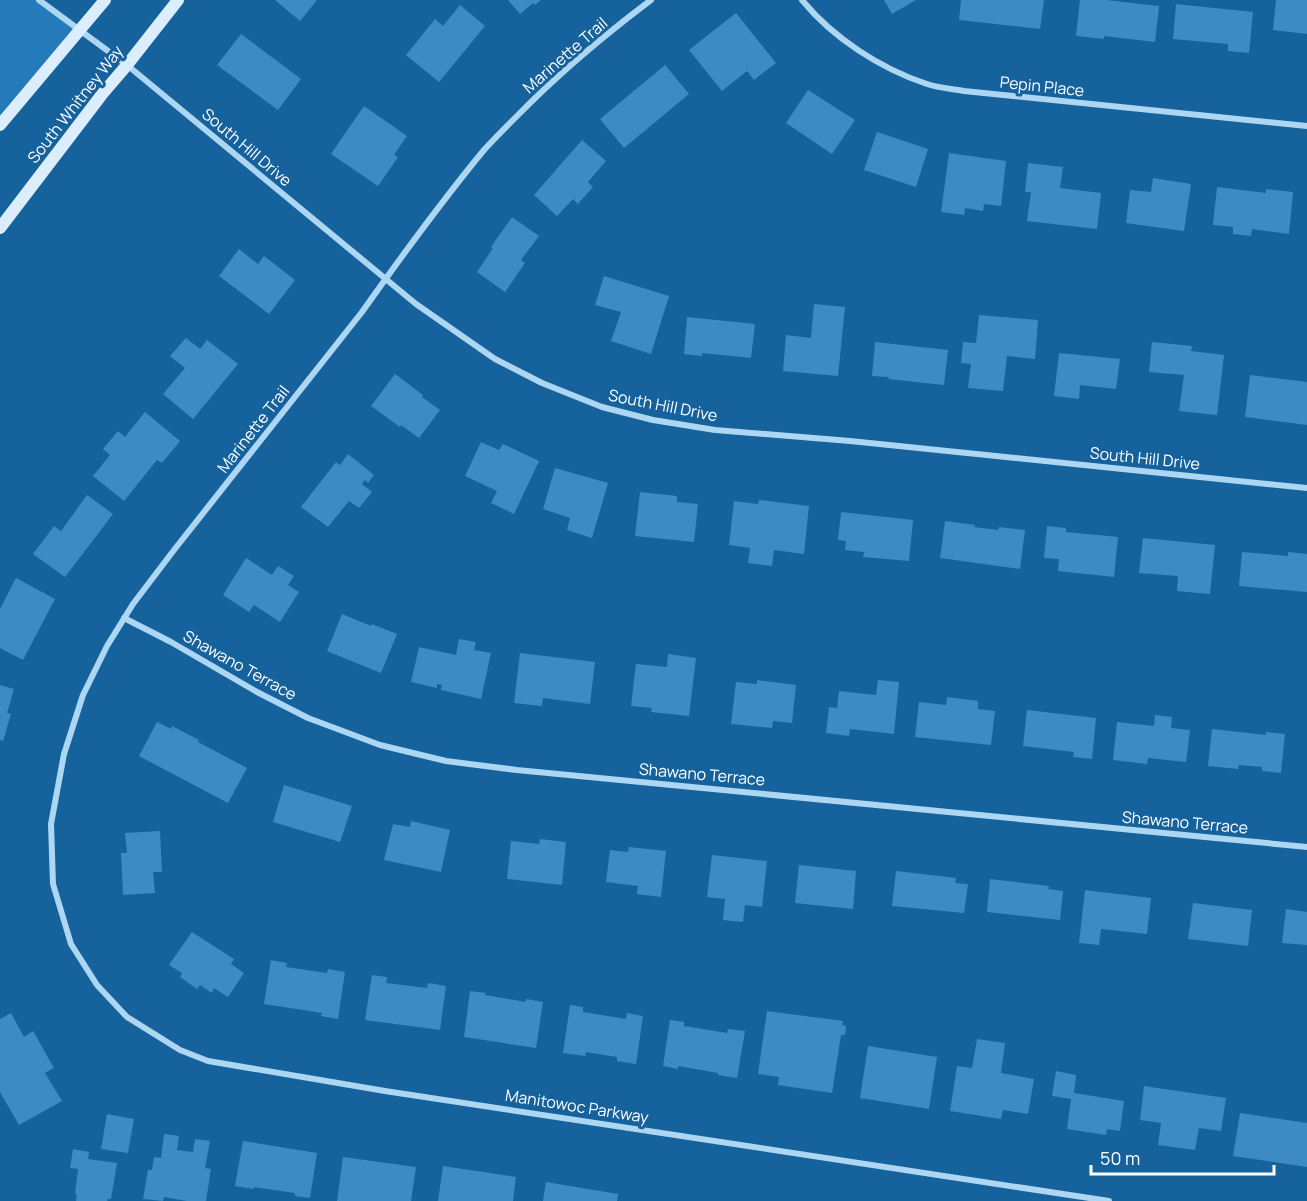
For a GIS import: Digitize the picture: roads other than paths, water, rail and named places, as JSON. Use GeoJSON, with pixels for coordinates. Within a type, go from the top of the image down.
{"type":"FeatureCollection","features":[{"type":"Feature","properties":{"kind":"main road"},"geometry":{"type":"LineString","coordinates":[[0,125],[105,0]]}},
{"type":"Feature","properties":{"kind":"main road","name":"South Whitney Way"},"geometry":{"type":"LineString","coordinates":[[0,228],[103,93],[178,0]]}},
{"type":"Feature","properties":{"kind":"street","name":"South Hill Drive"},"geometry":{"type":"LineString","coordinates":[[39,0],[127,65],[416,304],[495,359],[542,383],[602,408],[653,420],[715,430],[850,441],[1307,489]]}},
{"type":"Feature","properties":{"kind":"street","name":"Marinette Trail"},"geometry":{"type":"LineString","coordinates":[[80,957],[71,944],[53,884],[51,824],[64,754],[83,695],[107,646],[124,618],[174,550],[334,348],[485,149],[570,65],[651,0]]}},
{"type":"Feature","properties":{"kind":"street","name":"Pepin Place"},"geometry":{"type":"LineString","coordinates":[[802,0],[814,14],[853,47],[884,65],[928,84],[964,91],[1307,126]]}},
{"type":"Feature","properties":{"kind":"street","name":"Shawano Terrace"},"geometry":{"type":"LineString","coordinates":[[124,618],[308,718],[380,745],[446,761],[721,791],[1307,847]]}},
{"type":"Feature","properties":{"kind":"street","name":"Manitowoc Parkway"},"geometry":{"type":"LineString","coordinates":[[80,957],[97,985],[127,1017],[180,1050],[208,1061],[385,1091],[1109,1201]]}}]}
